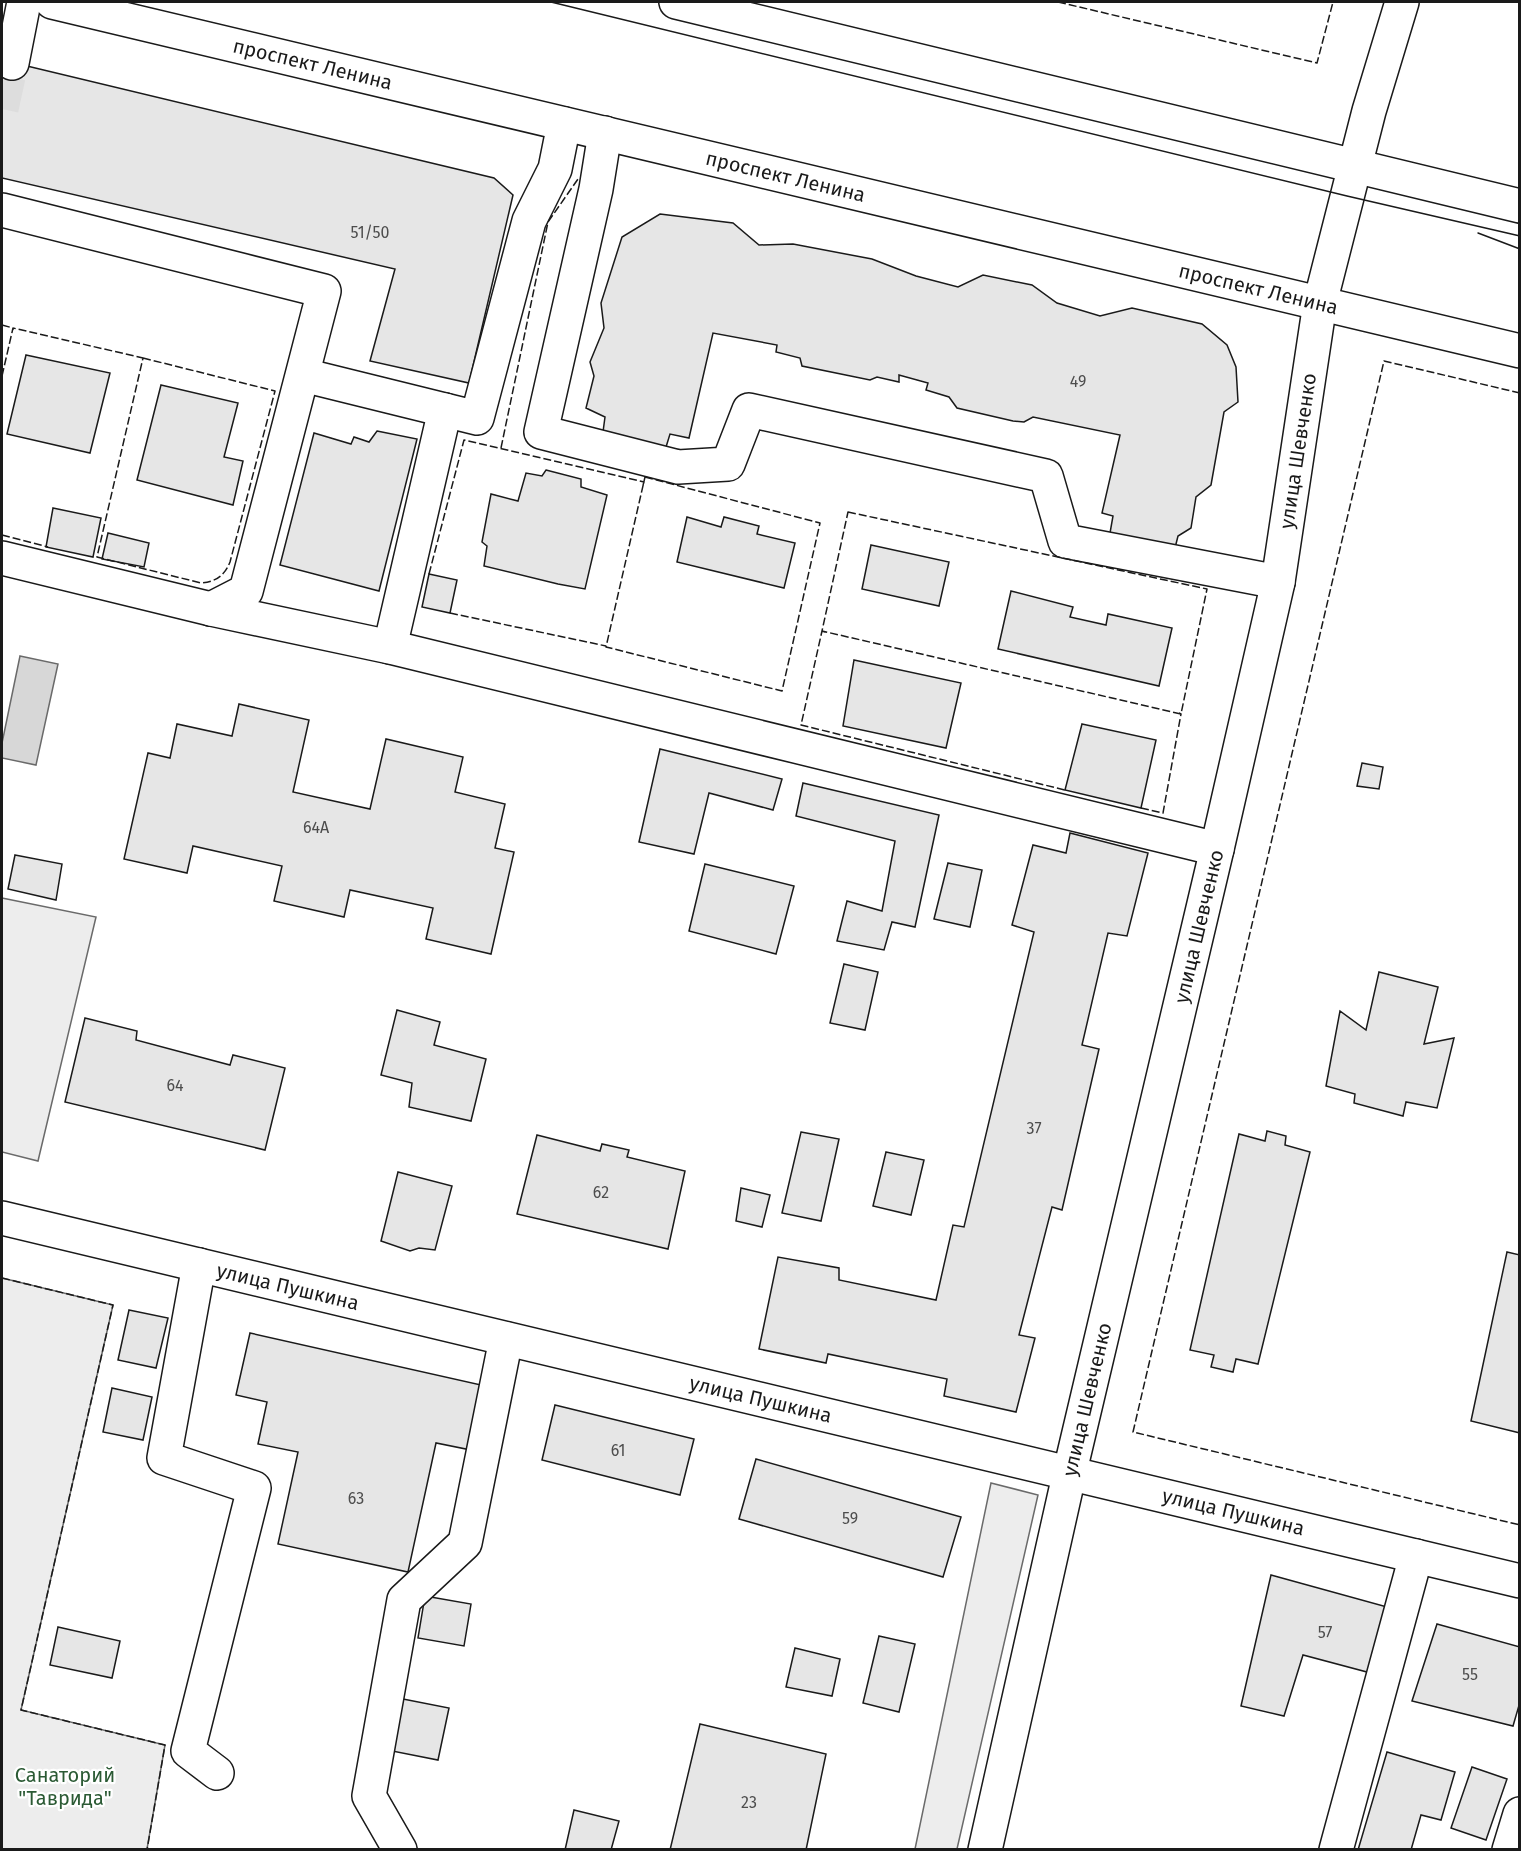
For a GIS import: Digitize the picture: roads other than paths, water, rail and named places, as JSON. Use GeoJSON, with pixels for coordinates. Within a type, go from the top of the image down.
{"type":"FeatureCollection","features":[{"type":"Feature","properties":{"kind":"street"},"geometry":{"type":"LineString","coordinates":[[12,63],[24,2]]}},
{"type":"Feature","properties":{"kind":"street","name":"проспект Ленина"},"geometry":{"type":"LineString","coordinates":[[52,2],[1520,351]]}},
{"type":"Feature","properties":{"kind":"street"},"geometry":{"type":"LineString","coordinates":[[676,2],[1520,206]]}},
{"type":"Feature","properties":{"kind":"street","name":"улица Шевченко"},"geometry":{"type":"LineString","coordinates":[[985,1850],[1070,1471],[1278,582],[1320,303],[1354,166],[1402,2]]}},
{"type":"Feature","properties":{"kind":"street"},"geometry":{"type":"LineString","coordinates":[[303,375],[477,418],[528,221],[555,169],[564,124]]}},
{"type":"Feature","properties":{"kind":"street"},"geometry":{"type":"LineString","coordinates":[[605,133],[596,189],[541,432],[678,467],[728,464],[749,410],[1046,476],[1065,542],[1278,582]]}},
{"type":"Feature","properties":{"kind":"street"},"geometry":{"type":"LineString","coordinates":[[2,210],[324,291],[246,591],[211,609]]}},
{"type":"Feature","properties":{"kind":"street"},"geometry":{"type":"LineString","coordinates":[[390,647],[445,410]]}},
{"type":"Feature","properties":{"kind":"street"},"geometry":{"type":"LineString","coordinates":[[2,558],[211,609],[390,647],[1217,849]]}},
{"type":"Feature","properties":{"kind":"street","name":"улица Пушкина"},"geometry":{"type":"LineString","coordinates":[[2,1218],[1070,1471],[1520,1581]]}},
{"type":"Feature","properties":{"kind":"street"},"geometry":{"type":"LineString","coordinates":[[199,1265],[164,1458],[254,1488],[188,1751],[217,1773]]}},
{"type":"Feature","properties":{"kind":"street"},"geometry":{"type":"LineString","coordinates":[[400,1850],[369,1796],[404,1599],[465,1543],[506,1339]]}},
{"type":"Feature","properties":{"kind":"street"},"geometry":{"type":"LineString","coordinates":[[1336,1850],[1416,1556]]}},
{"type":"Feature","properties":{"kind":"street"},"geometry":{"type":"LineString","coordinates":[[1509,1850],[1520,1814]]}},
{"type":"Feature","properties":{"kind":"tunnel"},"geometry":{"type":"LineString","coordinates":[[2,109],[12,63]]}},
{"type":"Feature","properties":{"kind":"tram line"},"geometry":{"type":"LineString","coordinates":[[551,2],[1520,236]]}},
{"type":"Feature","properties":{"kind":"tram line"},"geometry":{"type":"LineString","coordinates":[[1478,233],[1520,249]]}},
{"type":"Feature","properties":{"kind":"park label","name":"Санаторий \"Таврида\""},"geometry":{"type":"Point","coordinates":[65,1786]}}]}
